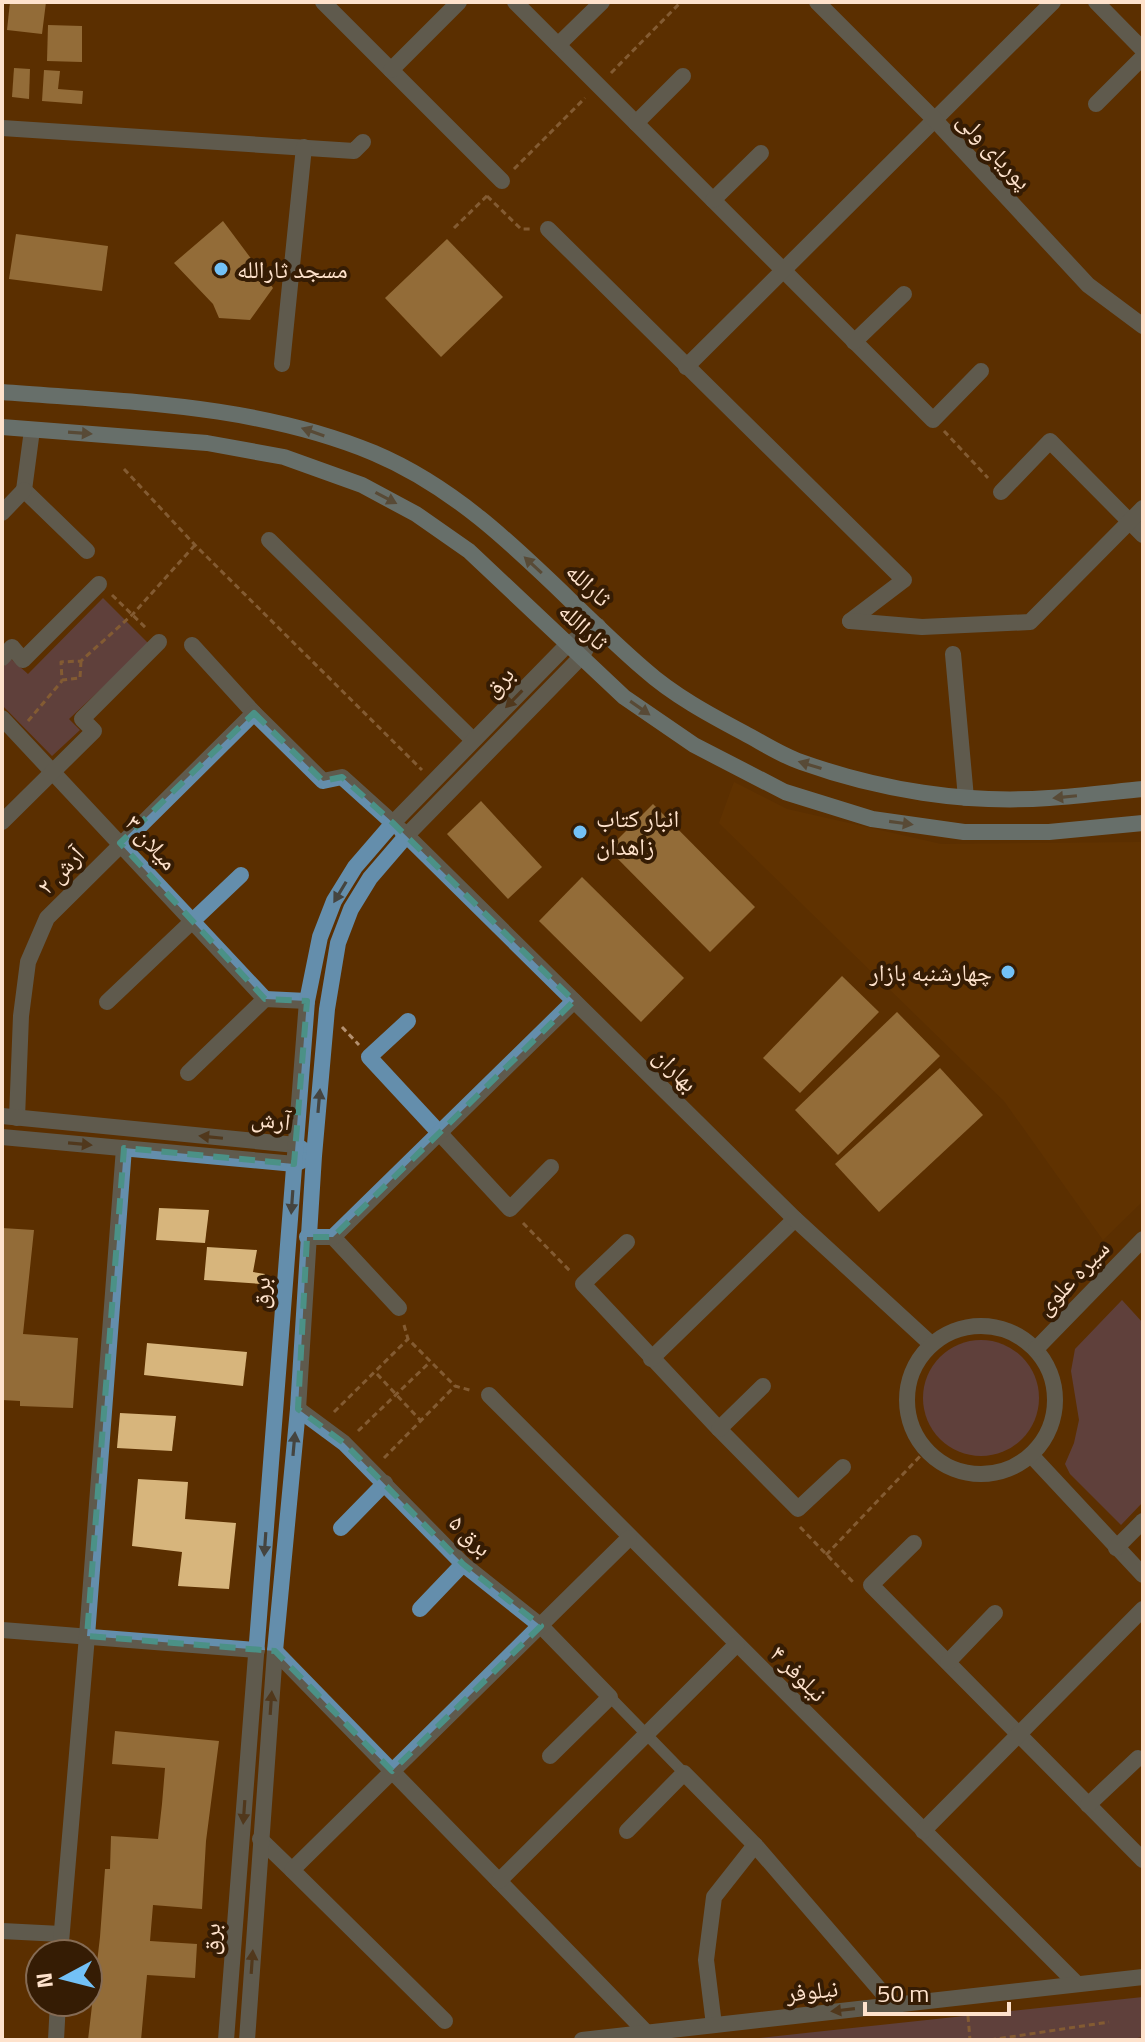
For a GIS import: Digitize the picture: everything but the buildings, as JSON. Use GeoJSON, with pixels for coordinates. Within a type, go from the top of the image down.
{"type":"FeatureCollection","features":[{"type":"Feature","properties":{"kind":"main road","name":"ثارالله"},"geometry":{"type":"LineString","coordinates":[[2,392],[211,410],[292,425],[375,454],[434,485],[490,524],[645,671],[711,716],[797,761],[880,786],[966,798],[1047,799],[1143,789]]}},
{"type":"Feature","properties":{"kind":"main road","name":"ثاراالله"},"geometry":{"type":"LineString","coordinates":[[2,427],[207,443],[284,457],[362,485],[416,514],[469,551],[624,697],[694,745],[785,792],[872,819],[964,832],[1049,832],[1143,823]]}},
{"type":"Feature","properties":{"kind":"street"},"geometry":{"type":"LineString","coordinates":[[323,2],[502,181]]}},
{"type":"Feature","properties":{"kind":"street"},"geometry":{"type":"LineString","coordinates":[[391,70],[459,2]]}},
{"type":"Feature","properties":{"kind":"street"},"geometry":{"type":"LineString","coordinates":[[515,2],[933,420],[981,371]]}},
{"type":"Feature","properties":{"kind":"street"},"geometry":{"type":"LineString","coordinates":[[558,45],[602,2]]}},
{"type":"Feature","properties":{"kind":"street","name":"پوریای ولی"},"geometry":{"type":"LineString","coordinates":[[817,2],[934,119],[1088,285],[1143,326]]}},
{"type":"Feature","properties":{"kind":"street"},"geometry":{"type":"LineString","coordinates":[[686,367],[1053,2]]}},
{"type":"Feature","properties":{"kind":"street"},"geometry":{"type":"LineString","coordinates":[[1096,2],[1143,50]]}},
{"type":"Feature","properties":{"kind":"street"},"geometry":{"type":"LineString","coordinates":[[1096,104],[1143,57]]}},
{"type":"Feature","properties":{"kind":"street"},"geometry":{"type":"LineString","coordinates":[[636,123],[683,76]]}},
{"type":"Feature","properties":{"kind":"street"},"geometry":{"type":"LineString","coordinates":[[2,128],[354,151],[363,142]]}},
{"type":"Feature","properties":{"kind":"street"},"geometry":{"type":"LineString","coordinates":[[282,364],[304,147]]}},
{"type":"Feature","properties":{"kind":"street"},"geometry":{"type":"LineString","coordinates":[[713,200],[761,153]]}},
{"type":"Feature","properties":{"kind":"street"},"geometry":{"type":"LineString","coordinates":[[548,229],[904,580],[850,621],[922,627],[1030,622],[1143,508]]}},
{"type":"Feature","properties":{"kind":"street"},"geometry":{"type":"LineString","coordinates":[[854,342],[904,294]]}},
{"type":"Feature","properties":{"kind":"street"},"geometry":{"type":"LineString","coordinates":[[2,513],[24,490],[32,430]]}},
{"type":"Feature","properties":{"kind":"street"},"geometry":{"type":"LineString","coordinates":[[1001,492],[1050,441],[1143,535]]}},
{"type":"Feature","properties":{"kind":"street"},"geometry":{"type":"LineString","coordinates":[[24,490],[87,551]]}},
{"type":"Feature","properties":{"kind":"street"},"geometry":{"type":"LineString","coordinates":[[269,540],[473,740]]}},
{"type":"Feature","properties":{"kind":"street"},"geometry":{"type":"LineString","coordinates":[[2,658],[12,647],[23,660],[99,584]]}},
{"type":"Feature","properties":{"kind":"street","name":"برق"},"geometry":{"type":"LineString","coordinates":[[226,2040],[307,1001],[320,937],[334,901],[355,867],[393,823],[568,644],[598,626]]}},
{"type":"Feature","properties":{"kind":"street","name":"برق"},"geometry":{"type":"LineString","coordinates":[[247,2040],[275,1651],[298,1409],[307,1237],[327,1009],[338,943],[351,909],[370,878],[407,835],[582,656],[598,626]]}},
{"type":"Feature","properties":{"kind":"street"},"geometry":{"type":"LineString","coordinates":[[2,822],[94,731],[82,719],[159,642]]}},
{"type":"Feature","properties":{"kind":"street"},"geometry":{"type":"LineString","coordinates":[[192,645],[254,713]]}},
{"type":"Feature","properties":{"kind":"street"},"geometry":{"type":"LineString","coordinates":[[953,654],[966,798]]}},
{"type":"Feature","properties":{"kind":"street","name":"بهاران"},"geometry":{"type":"LineString","coordinates":[[254,713],[323,781],[342,777],[407,835],[795,1219],[931,1344]]}},
{"type":"Feature","properties":{"kind":"street","name":"آرش ۲"},"geometry":{"type":"LineString","coordinates":[[9,1138],[28,962],[47,918],[254,713]]}},
{"type":"Feature","properties":{"kind":"street","name":"میلان ۳"},"geometry":{"type":"LineString","coordinates":[[2,718],[55,771],[265,999]]}},
{"type":"Feature","properties":{"kind":"street"},"geometry":{"type":"LineString","coordinates":[[107,1002],[241,875]]}},
{"type":"Feature","properties":{"kind":"street"},"geometry":{"type":"LineString","coordinates":[[188,1073],[265,999],[307,1001]]}},
{"type":"Feature","properties":{"kind":"street"},"geometry":{"type":"LineString","coordinates":[[307,1237],[333,1237],[574,1001]]}},
{"type":"Feature","properties":{"kind":"street"},"geometry":{"type":"LineString","coordinates":[[408,1021],[369,1057],[510,1209],[551,1167]]}},
{"type":"Feature","properties":{"kind":"street","name":"آرش"},"geometry":{"type":"LineString","coordinates":[[10,1117],[296,1145],[314,1156]]}},
{"type":"Feature","properties":{"kind":"street","name":"آرش"},"geometry":{"type":"LineString","coordinates":[[9,1138],[295,1164],[314,1156]]}},
{"type":"Feature","properties":{"kind":"street"},"geometry":{"type":"LineString","coordinates":[[61,1938],[124,1148]]}},
{"type":"Feature","properties":{"kind":"street"},"geometry":{"type":"LineString","coordinates":[[651,1359],[795,1219]]}},
{"type":"Feature","properties":{"kind":"street"},"geometry":{"type":"LineString","coordinates":[[333,1237],[399,1308]]}},
{"type":"Feature","properties":{"kind":"street","name":"سیره علوی"},"geometry":{"type":"LineString","coordinates":[[1036,1349],[1143,1239]]}},
{"type":"Feature","properties":{"kind":"street"},"geometry":{"type":"LineString","coordinates":[[627,1242],[583,1284],[651,1359],[798,1509],[843,1467]]}},
{"type":"Feature","properties":{"kind":"street"},"geometry":{"type":"LineString","coordinates":[[972,1325],[996,1326],[1017,1335],[1036,1349],[1049,1369],[1055,1392],[1054,1415],[1045,1437],[1031,1455],[1011,1468],[989,1474],[966,1473],[944,1464],[926,1450],[913,1430],[907,1407],[908,1384],[916,1362],[931,1344],[950,1331],[972,1325]]}},
{"type":"Feature","properties":{"kind":"street"},"geometry":{"type":"LineString","coordinates":[[719,1429],[763,1386]]}},
{"type":"Feature","properties":{"kind":"street","name":"نیلوفر ۴"},"geometry":{"type":"LineString","coordinates":[[489,1395],[1077,1984]]}},
{"type":"Feature","properties":{"kind":"street","name":"برق ۵"},"geometry":{"type":"LineString","coordinates":[[298,1409],[344,1443],[463,1564],[541,1626],[610,1697]]}},
{"type":"Feature","properties":{"kind":"street"},"geometry":{"type":"LineString","coordinates":[[1031,1455],[1143,1575]]}},
{"type":"Feature","properties":{"kind":"street"},"geometry":{"type":"LineString","coordinates":[[341,1528],[385,1483]]}},
{"type":"Feature","properties":{"kind":"street"},"geometry":{"type":"LineString","coordinates":[[1116,1548],[1143,1521]]}},
{"type":"Feature","properties":{"kind":"street"},"geometry":{"type":"LineString","coordinates":[[292,1870],[629,1538]]}},
{"type":"Feature","properties":{"kind":"street"},"geometry":{"type":"LineString","coordinates":[[914,1543],[871,1585],[1143,1860]]}},
{"type":"Feature","properties":{"kind":"street"},"geometry":{"type":"LineString","coordinates":[[420,1609],[463,1564]]}},
{"type":"Feature","properties":{"kind":"street"},"geometry":{"type":"LineString","coordinates":[[923,1831],[1143,1609]]}},
{"type":"Feature","properties":{"kind":"street"},"geometry":{"type":"LineString","coordinates":[[948,1662],[995,1613]]}},
{"type":"Feature","properties":{"kind":"street"},"geometry":{"type":"LineString","coordinates":[[2,1630],[275,1651],[647,2033]]}},
{"type":"Feature","properties":{"kind":"street"},"geometry":{"type":"LineString","coordinates":[[499,1881],[737,1644]]}},
{"type":"Feature","properties":{"kind":"street"},"geometry":{"type":"LineString","coordinates":[[550,1756],[610,1697]]}},
{"type":"Feature","properties":{"kind":"street"},"geometry":{"type":"LineString","coordinates":[[1088,1805],[1138,1758]]}},
{"type":"Feature","properties":{"kind":"street"},"geometry":{"type":"LineString","coordinates":[[627,1831],[684,1773],[755,1845],[893,2005]]}},
{"type":"Feature","properties":{"kind":"street"},"geometry":{"type":"LineString","coordinates":[[260,1839],[445,2021]]}},
{"type":"Feature","properties":{"kind":"street"},"geometry":{"type":"LineString","coordinates":[[714,2025],[706,1960],[714,1897],[755,1845]]}},
{"type":"Feature","properties":{"kind":"street"},"geometry":{"type":"LineString","coordinates":[[2,1931],[61,1934]]}},
{"type":"Feature","properties":{"kind":"street","name":"نیلوفر"},"geometry":{"type":"LineString","coordinates":[[582,2040],[1143,1977]]}},
{"type":"Feature","properties":{"kind":"street"},"geometry":{"type":"LineString","coordinates":[[56,2040],[57,2018]]}},
{"type":"Feature","properties":{"kind":"lane"},"geometry":{"type":"LineString","coordinates":[[610,1697],[684,1773]]}},
{"type":"Feature","properties":{"kind":"path"},"geometry":{"type":"LineString","coordinates":[[454,228],[681,2]]}},
{"type":"Feature","properties":{"kind":"path"},"geometry":{"type":"LineString","coordinates":[[487,196],[521,229],[548,229]]}},
{"type":"Feature","properties":{"kind":"path"},"geometry":{"type":"LineString","coordinates":[[933,420],[1001,492]]}},
{"type":"Feature","properties":{"kind":"path"},"geometry":{"type":"LineString","coordinates":[[124,469],[195,545],[433,781]]}},
{"type":"Feature","properties":{"kind":"path"},"geometry":{"type":"LineString","coordinates":[[18,733],[62,680],[61,662],[81,661],[133,614],[195,545]]}},
{"type":"Feature","properties":{"kind":"path"},"geometry":{"type":"LineString","coordinates":[[99,584],[159,642]]}},
{"type":"Feature","properties":{"kind":"path"},"geometry":{"type":"LineString","coordinates":[[62,680],[80,678],[81,661]]}},
{"type":"Feature","properties":{"kind":"path"},"geometry":{"type":"LineString","coordinates":[[327,1009],[369,1057]]}},
{"type":"Feature","properties":{"kind":"path"},"geometry":{"type":"LineString","coordinates":[[510,1209],[583,1284]]}},
{"type":"Feature","properties":{"kind":"path"},"geometry":{"type":"LineString","coordinates":[[399,1308],[408,1339],[430,1362],[455,1386],[489,1395]]}},
{"type":"Feature","properties":{"kind":"path"},"geometry":{"type":"LineString","coordinates":[[320,1425],[408,1339]]}},
{"type":"Feature","properties":{"kind":"path"},"geometry":{"type":"LineString","coordinates":[[344,1443],[430,1362]]}},
{"type":"Feature","properties":{"kind":"path"},"geometry":{"type":"LineString","coordinates":[[376,1373],[421,1421]]}},
{"type":"Feature","properties":{"kind":"path"},"geometry":{"type":"LineString","coordinates":[[372,1470],[455,1386]]}},
{"type":"Feature","properties":{"kind":"path"},"geometry":{"type":"LineString","coordinates":[[826,1555],[926,1450]]}},
{"type":"Feature","properties":{"kind":"path"},"geometry":{"type":"LineString","coordinates":[[798,1509],[800,1527],[826,1555],[855,1585],[871,1585]]}},
{"type":"Feature","properties":{"kind":"path"},"geometry":{"type":"LineString","coordinates":[[966,1997],[970,2040]]}},
{"type":"Feature","properties":{"kind":"path"},"geometry":{"type":"LineString","coordinates":[[990,2040],[1109,2022]]}},
{"type":"Feature","properties":{"kind":"highlighted area"},"geometry":{"type":"Polygon","coordinates":[[[254,713],[323,781],[342,777],[574,1001],[333,1237],[307,1237],[298,1409],[344,1443],[463,1564],[541,1626],[392,1771],[275,1651],[87,1636],[124,1148],[294,1164],[307,1001],[265,999],[120,843],[254,713]]]}},
{"type":"Feature","properties":{"kind":"shaded area"},"geometry":{"type":"Polygon","coordinates":[[[103,598],[149,644],[69,719],[80,730],[52,756],[2,705],[2,668],[11,659],[28,674],[103,598]]]}},
{"type":"Feature","properties":{"kind":"shaded area","name":"چهارشنبه بازار"},"geometry":{"type":"Polygon","coordinates":[[[734,782],[787,809],[941,844],[1143,842],[1143,1201],[1103,1240],[1004,1101],[719,823],[734,782]]]}},
{"type":"Feature","properties":{"kind":"shaded area"},"geometry":{"type":"Polygon","coordinates":[[[1122,1300],[1143,1323],[1143,1502],[1121,1525],[1070,1474],[1065,1464],[1079,1420],[1071,1371],[1075,1349],[1122,1300]]]}},
{"type":"Feature","properties":{"kind":"shaded area"},"geometry":{"type":"Polygon","coordinates":[[[981,1340],[1003,1345],[1022,1357],[1034,1376],[1039,1398],[1034,1420],[1022,1439],[1003,1451],[981,1456],[959,1451],[940,1439],[928,1420],[923,1398],[928,1376],[940,1357],[959,1345],[981,1340]]]}},
{"type":"Feature","properties":{"kind":"shaded area"},"geometry":{"type":"Polygon","coordinates":[[[1143,1997],[1143,2037],[1126,2040],[740,2040],[1143,1997]]]}},
{"type":"Feature","properties":{"kind":"place","name":"مسجد ثارالله"},"geometry":{"type":"Point","coordinates":[221,269]}},
{"type":"Feature","properties":{"kind":"place","name":"انبار کتاب زاهدان"},"geometry":{"type":"Point","coordinates":[580,832]}},
{"type":"Feature","properties":{"kind":"place","name":"چهارشنبه بازار"},"geometry":{"type":"Point","coordinates":[1008,972]}}]}
